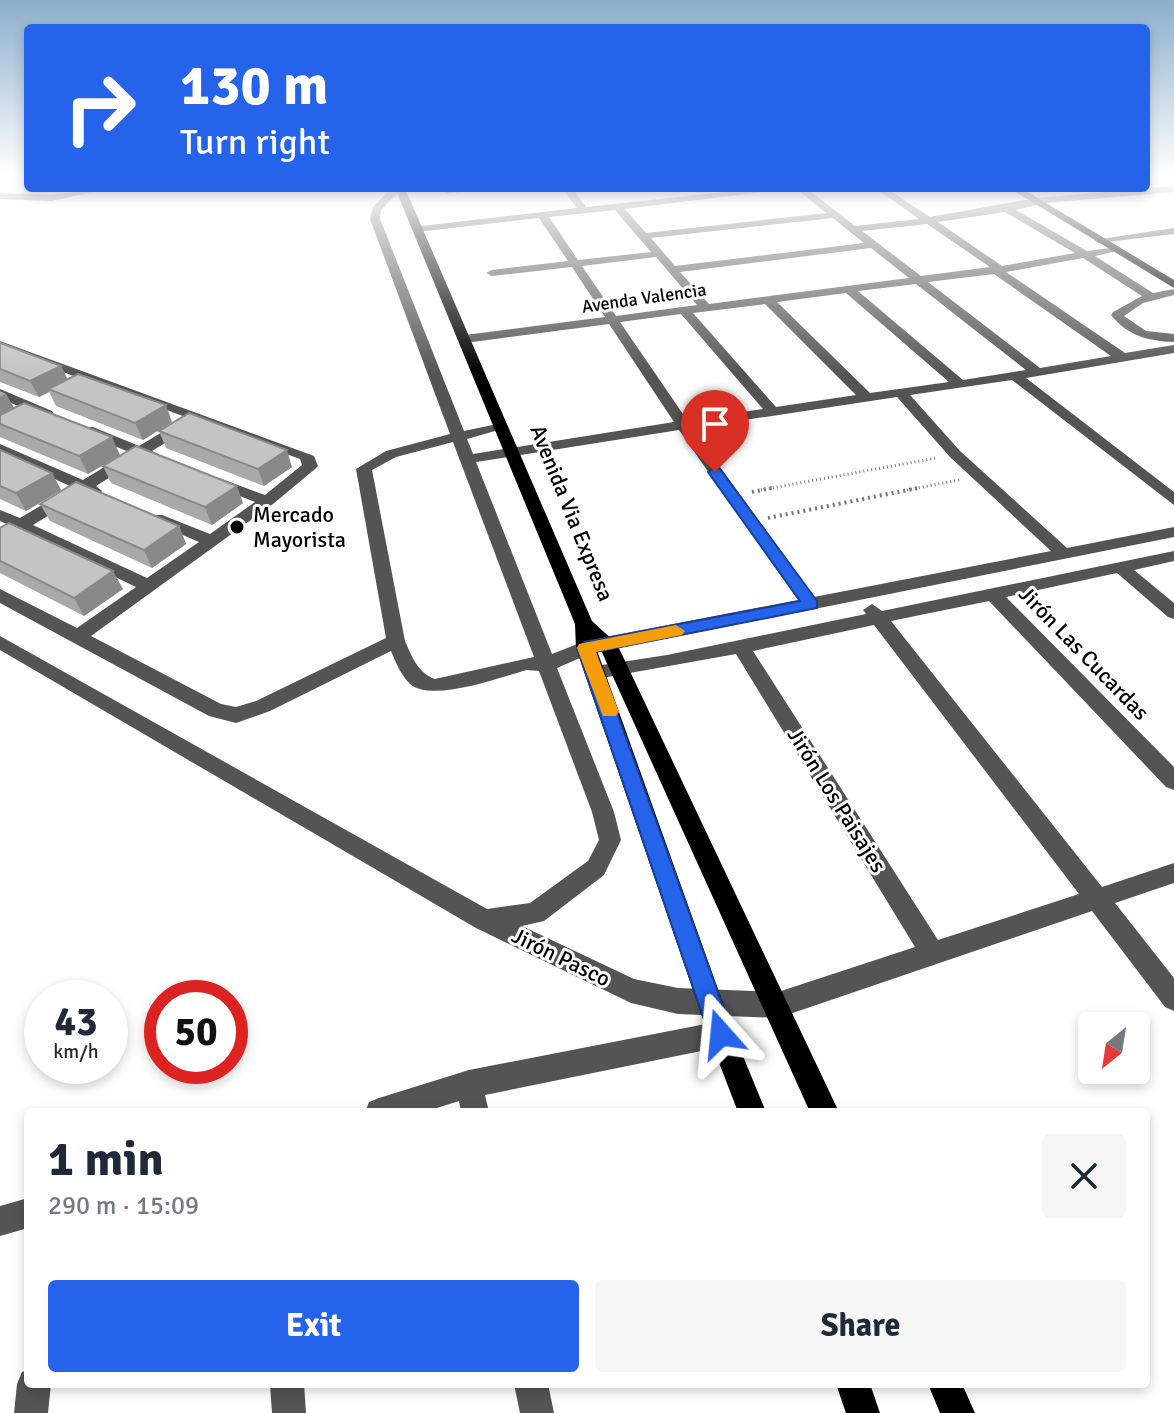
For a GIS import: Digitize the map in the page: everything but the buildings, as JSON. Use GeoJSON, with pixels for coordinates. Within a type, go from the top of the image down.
{"type":"FeatureCollection","features":[{"type":"Feature","properties":{"kind":"main road","name":"Avenida Via Expresa"},"geometry":{"type":"LineString","coordinates":[[423,243],[596,646]]}},
{"type":"Feature","properties":{"kind":"main road"},"geometry":{"type":"LineString","coordinates":[[1104,243],[1174,285]]}},
{"type":"Feature","properties":{"kind":"main road"},"geometry":{"type":"LineString","coordinates":[[596,646],[778,1005],[823,1108]]}},
{"type":"Feature","properties":{"kind":"main road"},"geometry":{"type":"LineString","coordinates":[[608,670],[721,1034],[750,1108]]}},
{"type":"Feature","properties":{"kind":"main road"},"geometry":{"type":"LineString","coordinates":[[854,1388],[863,1413]]}},
{"type":"Feature","properties":{"kind":"main road"},"geometry":{"type":"LineString","coordinates":[[947,1388],[958,1413]]}},
{"type":"Feature","properties":{"kind":"street"},"geometry":{"type":"LineString","coordinates":[[384,243],[603,812],[610,840],[596,868],[535,913],[485,920]]}},
{"type":"Feature","properties":{"kind":"street"},"geometry":{"type":"LineString","coordinates":[[562,243],[731,496],[811,605]]}},
{"type":"Feature","properties":{"kind":"street"},"geometry":{"type":"LineString","coordinates":[[649,243],[705,307]]}},
{"type":"Feature","properties":{"kind":"street"},"geometry":{"type":"LineString","coordinates":[[871,243],[1037,372]]}},
{"type":"Feature","properties":{"kind":"street"},"geometry":{"type":"LineString","coordinates":[[959,243],[1123,358]]}},
{"type":"Feature","properties":{"kind":"street"},"geometry":{"type":"LineString","coordinates":[[1066,243],[1151,297]]}},
{"type":"Feature","properties":{"kind":"street"},"geometry":{"type":"LineString","coordinates":[[674,269],[874,245]]}},
{"type":"Feature","properties":{"kind":"street","name":"Avenda Valencia"},"geometry":{"type":"LineString","coordinates":[[465,339],[998,269],[1113,249]]}},
{"type":"Feature","properties":{"kind":"street"},"geometry":{"type":"LineString","coordinates":[[492,273],[658,254]]}},
{"type":"Feature","properties":{"kind":"street"},"geometry":{"type":"LineString","coordinates":[[847,288],[960,384]]}},
{"type":"Feature","properties":{"kind":"street"},"geometry":{"type":"LineString","coordinates":[[1168,350],[1152,338],[1128,329],[1117,315],[1139,300],[1174,292]]}},
{"type":"Feature","properties":{"kind":"street"},"geometry":{"type":"LineString","coordinates":[[768,300],[865,396]]}},
{"type":"Feature","properties":{"kind":"street"},"geometry":{"type":"LineString","coordinates":[[684,310],[771,410]]}},
{"type":"Feature","properties":{"kind":"street"},"geometry":{"type":"LineString","coordinates":[[1152,338],[1174,338]]}},
{"type":"Feature","properties":{"kind":"street"},"geometry":{"type":"LineString","coordinates":[[0,345],[307,456],[310,466],[267,501],[77,637]]}},
{"type":"Feature","properties":{"kind":"street"},"geometry":{"type":"LineString","coordinates":[[469,459],[511,450],[1015,376],[1168,350]]}},
{"type":"Feature","properties":{"kind":"street"},"geometry":{"type":"LineString","coordinates":[[1015,376],[1174,500]]}},
{"type":"Feature","properties":{"kind":"street"},"geometry":{"type":"LineString","coordinates":[[29,412],[92,378]]}},
{"type":"Feature","properties":{"kind":"street"},"geometry":{"type":"LineString","coordinates":[[900,392],[977,476],[1063,553]]}},
{"type":"Feature","properties":{"kind":"street"},"geometry":{"type":"LineString","coordinates":[[0,393],[29,412],[68,422],[169,463]]}},
{"type":"Feature","properties":{"kind":"street"},"geometry":{"type":"LineString","coordinates":[[0,538],[198,417]]}},
{"type":"Feature","properties":{"kind":"street"},"geometry":{"type":"LineString","coordinates":[[502,427],[392,452],[364,469],[396,641],[406,665],[419,681],[435,686],[527,663],[545,665],[596,646],[1174,532]]}},
{"type":"Feature","properties":{"kind":"street"},"geometry":{"type":"LineString","coordinates":[[0,448],[112,499]]}},
{"type":"Feature","properties":{"kind":"street"},"geometry":{"type":"LineString","coordinates":[[197,474],[267,501]]}},
{"type":"Feature","properties":{"kind":"street"},"geometry":{"type":"LineString","coordinates":[[141,511],[212,541]]}},
{"type":"Feature","properties":{"kind":"street"},"geometry":{"type":"LineString","coordinates":[[0,515],[149,586]]}},
{"type":"Feature","properties":{"kind":"street"},"geometry":{"type":"LineString","coordinates":[[608,670],[740,646],[1174,556]]}},
{"type":"Feature","properties":{"kind":"street"},"geometry":{"type":"LineString","coordinates":[[1119,566],[1174,613]]}},
{"type":"Feature","properties":{"kind":"street","name":"Jirón Las Cucardas"},"geometry":{"type":"LineString","coordinates":[[992,593],[1174,781]]}},
{"type":"Feature","properties":{"kind":"street"},"geometry":{"type":"LineString","coordinates":[[859,594],[1174,998]]}},
{"type":"Feature","properties":{"kind":"street"},"geometry":{"type":"LineString","coordinates":[[0,595],[216,711],[236,715],[263,706],[396,641]]}},
{"type":"Feature","properties":{"kind":"street","name":"Jirón Pasco"},"geometry":{"type":"LineString","coordinates":[[0,642],[485,920],[631,991],[678,1001],[778,1005],[1174,873]]}},
{"type":"Feature","properties":{"kind":"street","name":"Jirón Los Paisajes"},"geometry":{"type":"LineString","coordinates":[[740,646],[934,955]]}},
{"type":"Feature","properties":{"kind":"street"},"geometry":{"type":"LineString","coordinates":[[392,1108],[469,1084],[721,1034]]}},
{"type":"Feature","properties":{"kind":"street"},"geometry":{"type":"LineString","coordinates":[[469,1084],[474,1108]]}},
{"type":"Feature","properties":{"kind":"street"},"geometry":{"type":"LineString","coordinates":[[0,1221],[24,1214]]}},
{"type":"Feature","properties":{"kind":"street"},"geometry":{"type":"LineString","coordinates":[[31,1413],[34,1388]]}},
{"type":"Feature","properties":{"kind":"street"},"geometry":{"type":"LineString","coordinates":[[287,1388],[289,1413]]}},
{"type":"Feature","properties":{"kind":"street"},"geometry":{"type":"LineString","coordinates":[[532,1388],[537,1413]]}},
{"type":"Feature","properties":{"kind":"path"},"geometry":{"type":"LineString","coordinates":[[731,496],[955,454]]}},
{"type":"Feature","properties":{"kind":"path"},"geometry":{"type":"LineString","coordinates":[[750,522],[977,476]]}},
{"type":"Feature","properties":{"kind":"slow traffic"},"geometry":{"type":"LineString","coordinates":[[610,712],[585,648],[676,631]]}},
{"type":"Feature","properties":{"kind":"place","name":"Mercado Mayorista"},"geometry":{"type":"Point","coordinates":[237,527]}},
{"type":"Feature","properties":{"kind":"route"},"geometry":{"type":"LineString","coordinates":[[715,472],[811,605],[585,648],[721,1034]]}}]}
